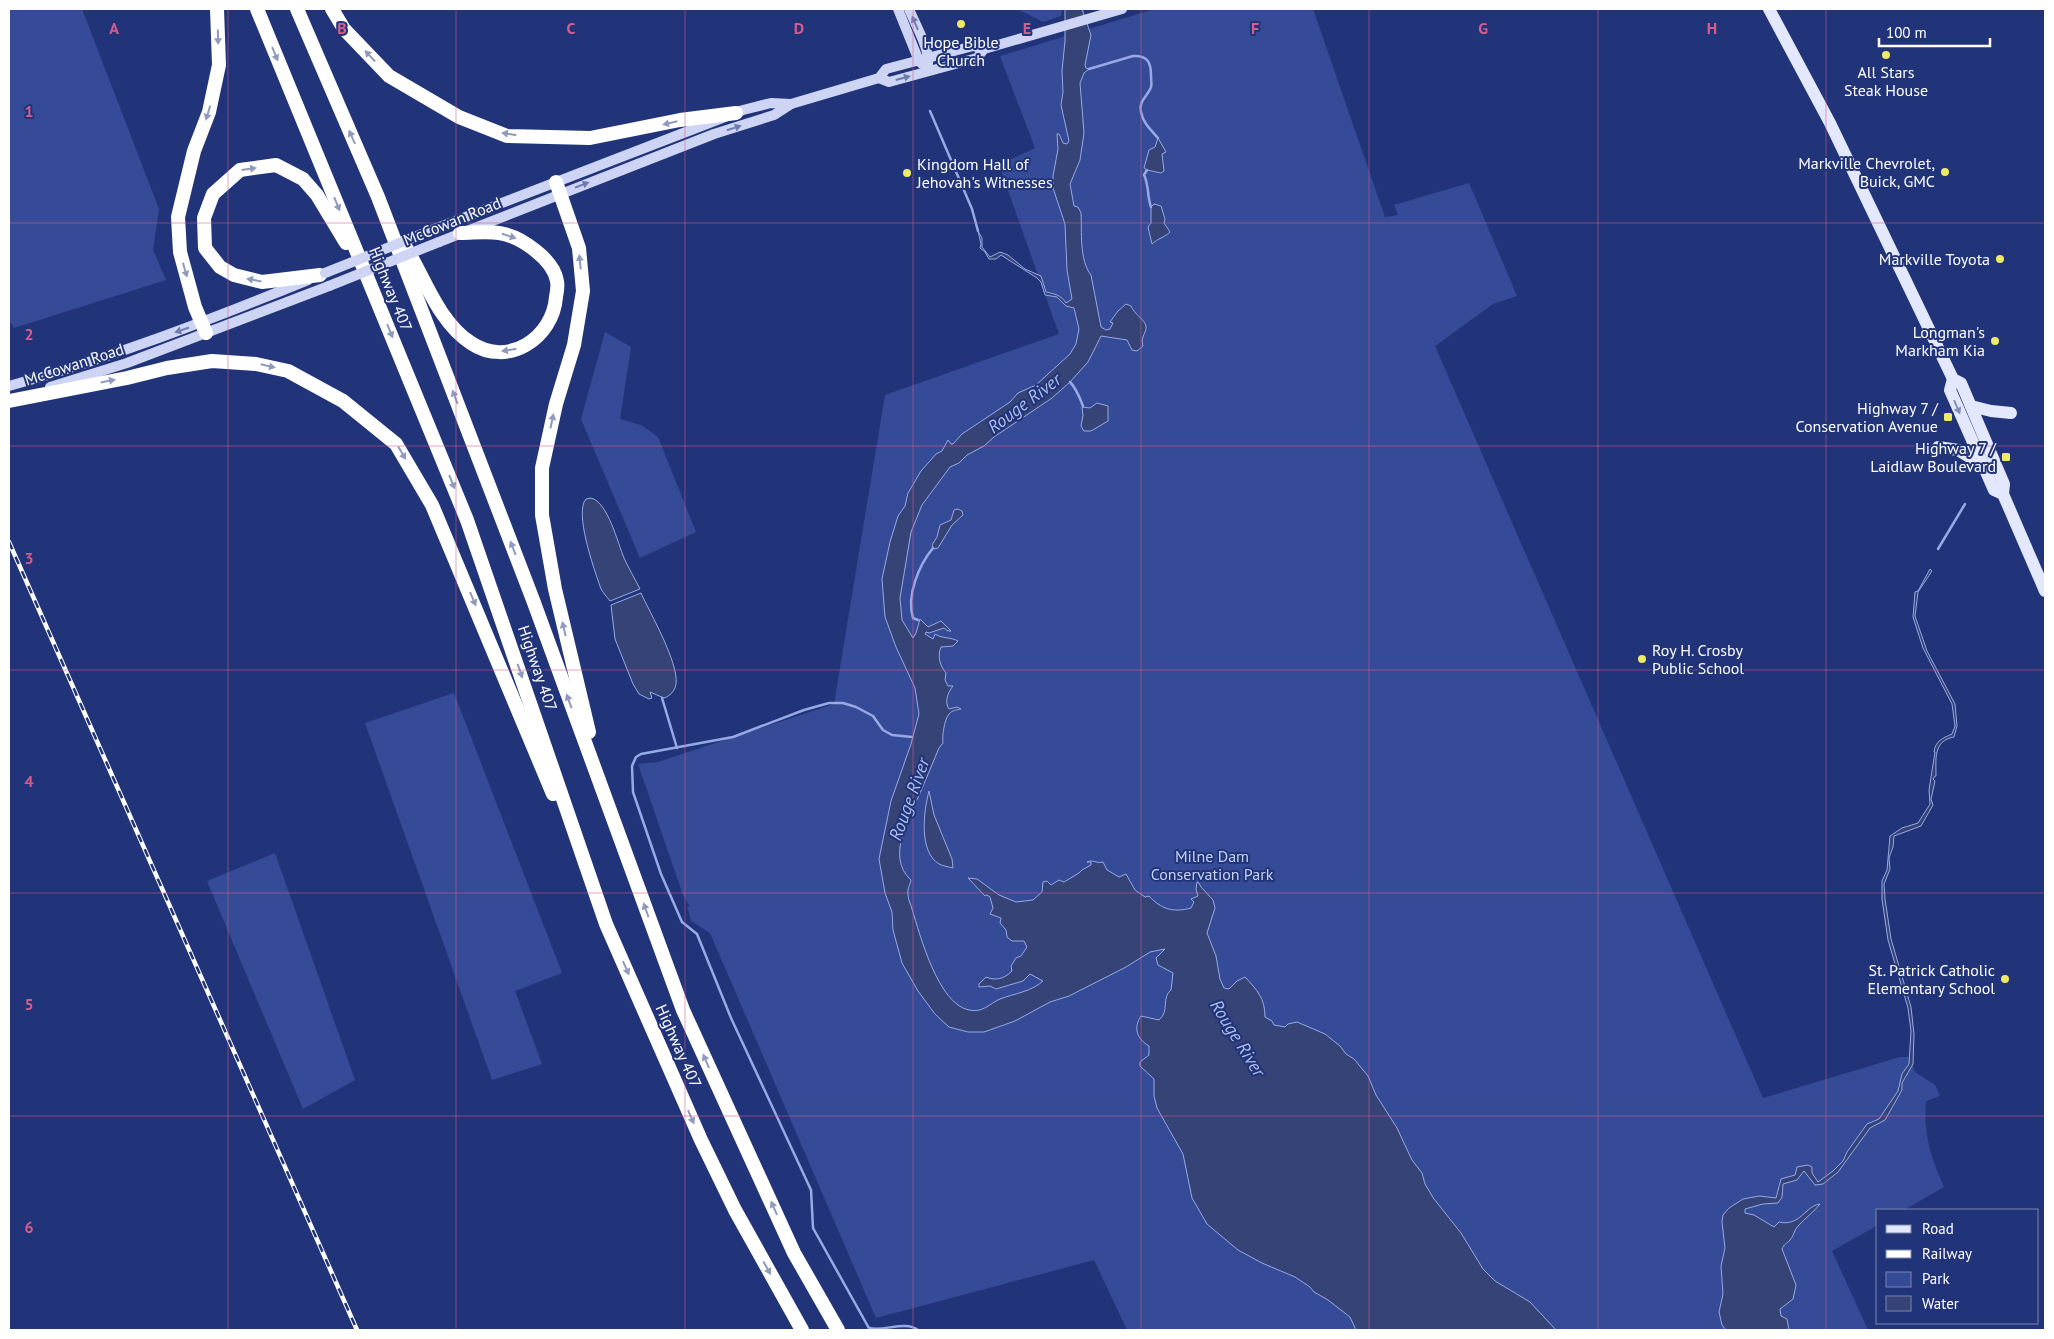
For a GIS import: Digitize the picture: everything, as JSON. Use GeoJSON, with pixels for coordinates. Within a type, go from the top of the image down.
{"type":"FeatureCollection","features":[{"type":"Feature","properties":{"kind":"highway"},"geometry":{"type":"LineString","coordinates":[[204,328],[180,252],[178,217],[194,151],[210,112],[219,65],[217,9]]}},
{"type":"Feature","properties":{"kind":"highway","name":"Highway 407"},"geometry":{"type":"LineString","coordinates":[[257,9],[468,520],[606,924],[701,1140],[735,1210],[802,1330]]}},
{"type":"Feature","properties":{"kind":"highway","name":"Highway 407"},"geometry":{"type":"LineString","coordinates":[[297,9],[385,214],[533,600],[683,1010],[794,1253],[838,1330]]}},
{"type":"Feature","properties":{"kind":"highway"},"geometry":{"type":"LineString","coordinates":[[332,9],[344,29],[389,76],[459,117],[507,136],[590,138],[680,120],[736,113]]}},
{"type":"Feature","properties":{"kind":"highway"},"geometry":{"type":"LineString","coordinates":[[325,278],[262,282],[234,275],[220,268],[205,248],[204,218],[213,194],[240,170],[276,165],[303,179],[317,195],[371,286]]}},
{"type":"Feature","properties":{"kind":"highway"},"geometry":{"type":"LineString","coordinates":[[558,188],[579,248],[583,291],[574,345],[556,404],[542,468],[542,515],[555,589],[604,796]]}},
{"type":"Feature","properties":{"kind":"highway"},"geometry":{"type":"LineString","coordinates":[[385,214],[409,251],[449,323],[470,343],[489,352],[512,351],[531,344],[544,329],[555,310],[558,282],[547,260],[522,240],[499,233],[460,233]]}},
{"type":"Feature","properties":{"kind":"highway"},"geometry":{"type":"LineString","coordinates":[[9,401],[127,378],[186,364],[212,361],[256,364],[288,371],[343,402],[396,444],[432,504],[606,924]]}},
{"type":"Feature","properties":{"kind":"main road"},"geometry":{"type":"LineString","coordinates":[[898,9],[924,59]]}},
{"type":"Feature","properties":{"kind":"main road"},"geometry":{"type":"LineString","coordinates":[[909,9],[928,70]]}},
{"type":"Feature","properties":{"kind":"main road","name":"McCowan Road"},"geometry":{"type":"LineString","coordinates":[[9,401],[127,363],[432,230],[774,115],[791,104],[879,78],[886,69],[973,46],[984,49],[1122,9]]}},
{"type":"Feature","properties":{"kind":"main road"},"geometry":{"type":"LineString","coordinates":[[1769,9],[1830,123],[1953,379],[1961,384],[2004,484],[2003,494],[2045,591]]}},
{"type":"Feature","properties":{"kind":"main road","name":"McCowan Road"},"geometry":{"type":"LineString","coordinates":[[879,78],[889,82],[977,58],[984,49]]}},
{"type":"Feature","properties":{"kind":"main road","name":"McCowan Road"},"geometry":{"type":"LineString","coordinates":[[325,278],[439,242],[558,188],[736,113],[771,103],[791,104]]}},
{"type":"Feature","properties":{"kind":"main road","name":"McCowan Road"},"geometry":{"type":"LineString","coordinates":[[9,386],[204,328]]}},
{"type":"Feature","properties":{"kind":"main road"},"geometry":{"type":"LineString","coordinates":[[1953,379],[1950,390],[1994,490],[2003,494]]}},
{"type":"Feature","properties":{"kind":"main road"},"geometry":{"type":"LineString","coordinates":[[1971,406],[1991,412],[2011,413]]}},
{"type":"Feature","properties":{"kind":"main road"},"geometry":{"type":"LineString","coordinates":[[1938,447],[1958,450],[1983,465]]}},
{"type":"Feature","properties":{"kind":"green space"},"geometry":{"type":"Polygon","coordinates":[[[9,9],[82,9],[159,209],[153,250],[166,280],[14,328],[9,323],[9,9]]]}},
{"type":"Feature","properties":{"kind":"green space"},"geometry":{"type":"Polygon","coordinates":[[[1018,9],[1062,9],[1061,16],[1043,22],[1018,9]]]}},
{"type":"Feature","properties":{"kind":"green space","name":"Milne Dam Conservation Park"},"geometry":{"type":"Polygon","coordinates":[[[1155,9],[1313,9],[1385,217],[1398,215],[1394,205],[1469,183],[1517,296],[1493,304],[1435,346],[1763,1098],[1900,1057],[1910,1057],[1915,1072],[1935,1085],[1940,1096],[1926,1101],[1925,1113],[1929,1146],[1944,1187],[1906,1209],[1876,1209],[1876,1226],[1832,1251],[1868,1330],[1127,1330],[1094,1260],[876,1318],[710,933],[691,921],[687,906],[690,907],[683,895],[638,764],[658,762],[834,704],[885,395],[1059,334],[999,165],[1035,148],[1000,56],[1155,9]]]}},
{"type":"Feature","properties":{"kind":"green space"},"geometry":{"type":"Polygon","coordinates":[[[605,332],[631,347],[620,419],[641,425],[658,437],[696,532],[640,558],[581,419],[605,332]]]}},
{"type":"Feature","properties":{"kind":"green space"},"geometry":{"type":"Polygon","coordinates":[[[454,693],[562,973],[515,991],[542,1064],[492,1080],[365,723],[454,693]]]}},
{"type":"Feature","properties":{"kind":"green space"},"geometry":{"type":"Polygon","coordinates":[[[275,853],[355,1080],[303,1109],[207,881],[275,853]]]}},
{"type":"Feature","properties":{"kind":"water","name":"Rouge River"},"geometry":{"type":"Polygon","coordinates":[[[1065,9],[1082,9],[1091,35],[1085,65],[1089,69],[1084,73],[1080,83],[1084,133],[1080,160],[1070,184],[1074,206],[1078,207],[1081,213],[1083,254],[1087,269],[1091,275],[1101,327],[1106,330],[1110,329],[1113,323],[1110,322],[1126,304],[1131,306],[1146,328],[1142,340],[1143,346],[1137,351],[1132,350],[1127,340],[1101,336],[1088,362],[1052,398],[994,437],[984,446],[967,455],[959,463],[950,467],[922,505],[911,532],[900,598],[902,620],[913,638],[920,619],[928,627],[941,621],[951,631],[944,628],[929,633],[926,632],[925,634],[933,639],[935,634],[958,641],[953,646],[941,647],[939,657],[946,673],[945,680],[948,686],[953,686],[947,697],[949,709],[957,707],[961,709],[955,710],[947,717],[943,743],[939,748],[906,824],[900,848],[900,860],[904,871],[911,880],[908,899],[925,951],[939,982],[948,995],[958,1005],[974,1011],[986,1008],[1000,999],[1023,992],[1043,981],[1030,974],[1023,981],[996,989],[990,986],[979,987],[979,984],[986,977],[997,979],[1009,974],[1012,971],[1011,966],[1016,958],[1021,956],[1027,947],[1024,941],[1012,941],[1007,937],[1006,930],[1000,923],[1001,918],[990,914],[993,908],[990,897],[985,896],[968,878],[977,879],[999,895],[1016,902],[1033,900],[1042,892],[1043,882],[1047,881],[1051,885],[1059,880],[1064,882],[1091,865],[1091,862],[1087,862],[1091,861],[1103,862],[1107,870],[1119,877],[1126,874],[1135,890],[1145,897],[1149,896],[1163,907],[1173,910],[1191,908],[1194,902],[1191,899],[1198,896],[1196,889],[1197,882],[1199,883],[1213,900],[1215,908],[1207,933],[1216,956],[1220,979],[1224,988],[1229,989],[1237,981],[1245,977],[1260,995],[1264,1005],[1265,1017],[1272,1021],[1274,1025],[1285,1027],[1288,1024],[1297,1022],[1325,1034],[1354,1059],[1368,1076],[1376,1095],[1397,1128],[1434,1199],[1461,1233],[1483,1269],[1495,1281],[1530,1302],[1556,1330],[1356,1330],[1350,1317],[1314,1292],[1310,1287],[1295,1277],[1238,1250],[1207,1224],[1192,1198],[1183,1154],[1157,1108],[1154,1096],[1154,1079],[1140,1066],[1140,1062],[1149,1055],[1149,1046],[1139,1037],[1137,1025],[1139,1020],[1141,1016],[1159,1020],[1164,1013],[1166,997],[1171,990],[1173,973],[1158,965],[1156,958],[1165,949],[1150,952],[1126,967],[1069,996],[1050,1002],[1015,1021],[984,1032],[968,1032],[949,1027],[935,1014],[918,991],[902,963],[893,930],[892,912],[885,893],[879,859],[891,801],[911,744],[919,714],[915,688],[896,647],[885,617],[882,579],[898,516],[905,506],[908,493],[921,471],[936,454],[942,451],[948,440],[953,444],[962,434],[1010,402],[1018,393],[1036,385],[1070,354],[1076,344],[1079,329],[1074,308],[1066,306],[1057,297],[1045,295],[1041,282],[1037,278],[1001,255],[996,259],[989,259],[980,248],[978,231],[982,238],[982,247],[990,257],[1000,252],[1008,255],[1025,269],[1041,276],[1046,292],[1055,294],[1066,303],[1072,299],[1067,270],[1065,224],[1053,188],[1053,176],[1058,149],[1057,134],[1059,134],[1063,143],[1067,144],[1069,141],[1061,105],[1065,9]]]}},
{"type":"Feature","properties":{"kind":"water"},"geometry":{"type":"Polygon","coordinates":[[[1158,138],[1166,152],[1162,154],[1164,171],[1161,173],[1144,168],[1149,150],[1155,147],[1158,138]]]}},
{"type":"Feature","properties":{"kind":"water"},"geometry":{"type":"Polygon","coordinates":[[[1154,204],[1161,206],[1165,219],[1164,223],[1170,232],[1152,244],[1148,227],[1151,223],[1151,207],[1154,204]]]}},
{"type":"Feature","properties":{"kind":"water"},"geometry":{"type":"Polygon","coordinates":[[[1097,403],[1108,406],[1108,421],[1091,431],[1084,431],[1081,426],[1082,407],[1090,408],[1097,403]]]}},
{"type":"Feature","properties":{"kind":"water"},"geometry":{"type":"Polygon","coordinates":[[[591,498],[597,501],[607,515],[624,558],[640,589],[610,601],[601,588],[586,541],[582,516],[583,506],[586,499],[591,498]]]}},
{"type":"Feature","properties":{"kind":"water"},"geometry":{"type":"Polygon","coordinates":[[[954,510],[962,511],[963,515],[952,525],[938,548],[934,549],[932,545],[937,537],[940,525],[951,520],[954,510]]]}},
{"type":"Feature","properties":{"kind":"water"},"geometry":{"type":"Polygon","coordinates":[[[1930,569],[1932,571],[1918,592],[1915,616],[1927,651],[1955,704],[1957,726],[1954,737],[1942,742],[1937,752],[1936,776],[1933,779],[1935,781],[1931,799],[1933,805],[1921,826],[1894,836],[1889,858],[1890,869],[1884,884],[1891,939],[1911,1007],[1914,1034],[1913,1064],[1902,1083],[1902,1090],[1885,1120],[1870,1128],[1838,1172],[1823,1184],[1815,1185],[1804,1171],[1797,1180],[1783,1184],[1782,1197],[1778,1203],[1763,1204],[1745,1209],[1745,1213],[1754,1215],[1774,1227],[1779,1222],[1792,1222],[1810,1208],[1820,1204],[1798,1226],[1782,1249],[1796,1285],[1793,1299],[1780,1309],[1781,1316],[1787,1319],[1789,1330],[1726,1330],[1722,1325],[1719,1312],[1723,1294],[1721,1266],[1725,1248],[1723,1215],[1729,1208],[1743,1199],[1759,1196],[1776,1198],[1781,1179],[1795,1175],[1797,1167],[1808,1165],[1812,1167],[1812,1173],[1818,1182],[1833,1171],[1843,1161],[1847,1152],[1867,1124],[1879,1119],[1898,1091],[1902,1074],[1909,1064],[1911,1031],[1908,1008],[1888,940],[1882,899],[1882,881],[1887,870],[1890,836],[1902,828],[1918,823],[1930,804],[1929,790],[1935,748],[1940,740],[1952,734],[1955,726],[1952,704],[1923,648],[1913,617],[1915,592],[1918,591],[1930,569]]]}},
{"type":"Feature","properties":{"kind":"water"},"geometry":{"type":"Polygon","coordinates":[[[641,593],[669,651],[676,675],[675,689],[664,698],[650,692],[652,698],[649,699],[639,694],[615,639],[611,605],[641,593]]]}},
{"type":"Feature","properties":{"kind":"water"},"geometry":{"type":"Polygon","coordinates":[[[929,791],[934,815],[952,859],[953,868],[939,864],[932,858],[928,850],[925,840],[924,819],[929,791]]]}},
{"type":"Feature","properties":{"kind":"waterway"},"geometry":{"type":"LineString","coordinates":[[1089,69],[1133,56],[1145,58],[1151,70],[1151,86],[1140,108],[1145,123],[1158,138]]}},
{"type":"Feature","properties":{"kind":"waterway"},"geometry":{"type":"LineString","coordinates":[[930,111],[972,209],[978,231]]}},
{"type":"Feature","properties":{"kind":"waterway"},"geometry":{"type":"LineString","coordinates":[[1147,170],[1144,175],[1151,207]]}},
{"type":"Feature","properties":{"kind":"waterway","name":"Rouge River"},"geometry":{"type":"LineString","coordinates":[[1070,382],[1083,406]]}},
{"type":"Feature","properties":{"kind":"waterway"},"geometry":{"type":"LineString","coordinates":[[1938,549],[1965,504]]}},
{"type":"Feature","properties":{"kind":"waterway"},"geometry":{"type":"LineString","coordinates":[[918,620],[913,618],[911,600],[915,581],[923,563],[933,548]]}},
{"type":"Feature","properties":{"kind":"waterway"},"geometry":{"type":"LineString","coordinates":[[662,698],[677,748]]}},
{"type":"Feature","properties":{"kind":"waterway"},"geometry":{"type":"LineString","coordinates":[[870,1330],[813,1228],[811,1190],[731,1018],[697,934],[682,922],[661,874],[633,792],[632,766],[636,757],[641,754],[733,737],[804,710],[829,703],[843,703],[856,707],[873,716],[883,730],[892,735],[912,737]]}},
{"type":"Feature","properties":{"kind":"waterway"},"geometry":{"type":"LineString","coordinates":[[869,1328],[881,1329],[907,1326],[918,1330]]}},
{"type":"Feature","properties":{"kind":"railway"},"geometry":{"type":"LineString","coordinates":[[9,542],[357,1330]]}},
{"type":"Feature","properties":{"kind":"place","name":"Hope Bible Church"},"geometry":{"type":"Point","coordinates":[961,24]}},
{"type":"Feature","properties":{"kind":"place","name":"All Stars Steak House"},"geometry":{"type":"Point","coordinates":[1886,55]}},
{"type":"Feature","properties":{"kind":"place","name":"Markville Chevrolet, Buick, GMC"},"geometry":{"type":"Point","coordinates":[1945,172]}},
{"type":"Feature","properties":{"kind":"place","name":"Kingdom Hall of Jehovah's Witnesses"},"geometry":{"type":"Point","coordinates":[907,173]}},
{"type":"Feature","properties":{"kind":"place","name":"Markville Toyota"},"geometry":{"type":"Point","coordinates":[2000,259]}},
{"type":"Feature","properties":{"kind":"place","name":"Longman's Markham Kia"},"geometry":{"type":"Point","coordinates":[1995,341]}},
{"type":"Feature","properties":{"kind":"place","name":"Highway 7 / Conservation Avenue"},"geometry":{"type":"Point","coordinates":[1948,417]}},
{"type":"Feature","properties":{"kind":"place","name":"Highway 7 / Laidlaw Boulevard"},"geometry":{"type":"Point","coordinates":[2006,457]}},
{"type":"Feature","properties":{"kind":"place","name":"Roy H. Crosby Public School"},"geometry":{"type":"Point","coordinates":[1642,659]}},
{"type":"Feature","properties":{"kind":"place","name":"St. Patrick Catholic Elementary School"},"geometry":{"type":"Point","coordinates":[2005,979]}}]}
